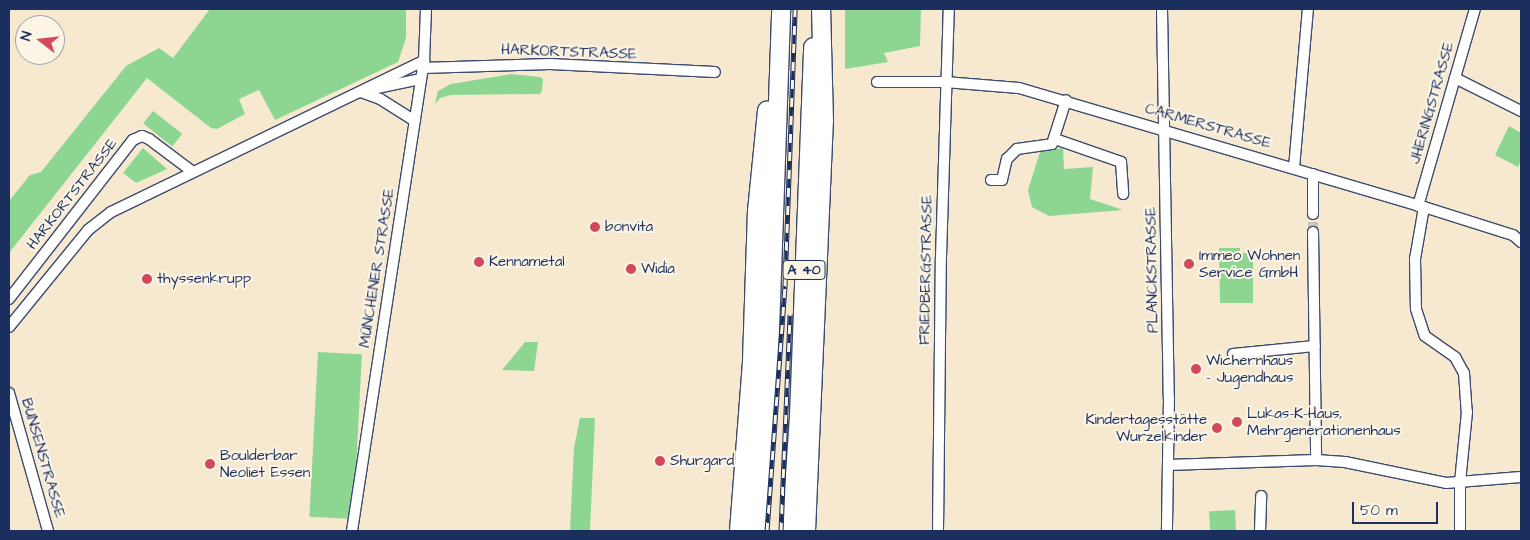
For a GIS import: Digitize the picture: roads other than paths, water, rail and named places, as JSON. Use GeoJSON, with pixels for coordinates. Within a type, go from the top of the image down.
{"type":"FeatureCollection","features":[{"type":"Feature","properties":{"kind":"highway","name":"A 40"},"geometry":{"type":"LineString","coordinates":[[756,531],[769,359],[781,9]]}},
{"type":"Feature","properties":{"kind":"highway","name":"A 40"},"geometry":{"type":"LineString","coordinates":[[791,531],[799,416],[814,9]]}},
{"type":"Feature","properties":{"kind":"highway"},"geometry":{"type":"LineString","coordinates":[[806,531],[824,121],[821,9]]}},
{"type":"Feature","properties":{"kind":"highway"},"geometry":{"type":"LineString","coordinates":[[739,531],[752,361],[757,211],[767,110],[780,46]]}},
{"type":"Feature","properties":{"kind":"street","name":"MÜNCHENER STRASSE"},"geometry":{"type":"LineString","coordinates":[[352,531],[421,79],[426,9]]}},
{"type":"Feature","properties":{"kind":"street","name":"FRIEDBERGSTRASSE"},"geometry":{"type":"LineString","coordinates":[[938,531],[945,82],[949,9]]}},
{"type":"Feature","properties":{"kind":"street","name":"PLANCKSTRASSE"},"geometry":{"type":"LineString","coordinates":[[1162,9],[1167,129],[1164,161],[1168,465],[1167,531]]}},
{"type":"Feature","properties":{"kind":"street"},"geometry":{"type":"LineString","coordinates":[[1294,168],[1308,9]]}},
{"type":"Feature","properties":{"kind":"street","name":"JHERINGSTRASSE"},"geometry":{"type":"LineString","coordinates":[[1460,531],[1460,482],[1467,412],[1464,373],[1455,357],[1425,336],[1416,309],[1415,259],[1421,206],[1475,9]]}},
{"type":"Feature","properties":{"kind":"street","name":"HARKORTSTRASSE"},"geometry":{"type":"LineString","coordinates":[[9,324],[88,230],[111,212],[423,64],[550,64],[715,72]]}},
{"type":"Feature","properties":{"kind":"street"},"geometry":{"type":"LineString","coordinates":[[1455,78],[1521,111]]}},
{"type":"Feature","properties":{"kind":"street","name":"HARKORTSTRASSE"},"geometry":{"type":"LineString","coordinates":[[361,92],[421,79]]}},
{"type":"Feature","properties":{"kind":"street","name":"CARMERSTRASSE"},"geometry":{"type":"LineString","coordinates":[[877,82],[945,82],[1019,88],[1167,129],[1421,206],[1513,236],[1521,242]]}},
{"type":"Feature","properties":{"kind":"street"},"geometry":{"type":"LineString","coordinates":[[361,92],[380,99],[415,121]]}},
{"type":"Feature","properties":{"kind":"street"},"geometry":{"type":"LineString","coordinates":[[991,180],[1002,180],[1007,159],[1017,148],[1048,146],[1055,139],[1066,100]]}},
{"type":"Feature","properties":{"kind":"street","name":"HARKORTSTRASSE"},"geometry":{"type":"LineString","coordinates":[[9,299],[133,140],[142,136],[149,139],[193,172]]}},
{"type":"Feature","properties":{"kind":"street"},"geometry":{"type":"LineString","coordinates":[[1055,139],[1121,162],[1123,194]]}},
{"type":"Feature","properties":{"kind":"street"},"geometry":{"type":"LineString","coordinates":[[1313,174],[1313,214]]}},
{"type":"Feature","properties":{"kind":"street"},"geometry":{"type":"LineString","coordinates":[[1313,232],[1316,460]]}},
{"type":"Feature","properties":{"kind":"street"},"geometry":{"type":"LineString","coordinates":[[1233,354],[1315,346]]}},
{"type":"Feature","properties":{"kind":"street","name":"BUNSENSTRASSE"},"geometry":{"type":"LineString","coordinates":[[9,392],[48,531]]}},
{"type":"Feature","properties":{"kind":"street"},"geometry":{"type":"LineString","coordinates":[[1168,465],[1316,460],[1345,462],[1446,483],[1521,477]]}},
{"type":"Feature","properties":{"kind":"street"},"geometry":{"type":"LineString","coordinates":[[1260,531],[1262,496]]}},
{"type":"Feature","properties":{"kind":"tunnel"},"geometry":{"type":"LineString","coordinates":[[1313,214],[1313,232]]}},
{"type":"Feature","properties":{"kind":"railway"},"geometry":{"type":"LineString","coordinates":[[767,531],[785,286],[795,9]]}},
{"type":"Feature","properties":{"kind":"railway"},"geometry":{"type":"LineString","coordinates":[[781,531],[790,314]]}},
{"type":"Feature","properties":{"kind":"place","name":"bonvita"},"geometry":{"type":"Point","coordinates":[595,227]}},
{"type":"Feature","properties":{"kind":"place","name":"Kennametal"},"geometry":{"type":"Point","coordinates":[479,262]}},
{"type":"Feature","properties":{"kind":"place","name":"Immeo Wohnen Service GmbH"},"geometry":{"type":"Point","coordinates":[1189,264]}},
{"type":"Feature","properties":{"kind":"place","name":"Widia"},"geometry":{"type":"Point","coordinates":[631,269]}},
{"type":"Feature","properties":{"kind":"place","name":"thyssenkrupp"},"geometry":{"type":"Point","coordinates":[147,279]}},
{"type":"Feature","properties":{"kind":"place","name":"Wichernhaus - Jugendhaus"},"geometry":{"type":"Point","coordinates":[1196,369]}},
{"type":"Feature","properties":{"kind":"place","name":"Lukas-K-Haus, Mehrgenerationenhaus"},"geometry":{"type":"Point","coordinates":[1237,422]}},
{"type":"Feature","properties":{"kind":"place","name":"Kindertagesstätte Wurzelkinder"},"geometry":{"type":"Point","coordinates":[1217,428]}},
{"type":"Feature","properties":{"kind":"place","name":"Shurgard"},"geometry":{"type":"Point","coordinates":[660,461]}},
{"type":"Feature","properties":{"kind":"place","name":"Boulderbar Neoliet Essen"},"geometry":{"type":"Point","coordinates":[210,464]}}]}
